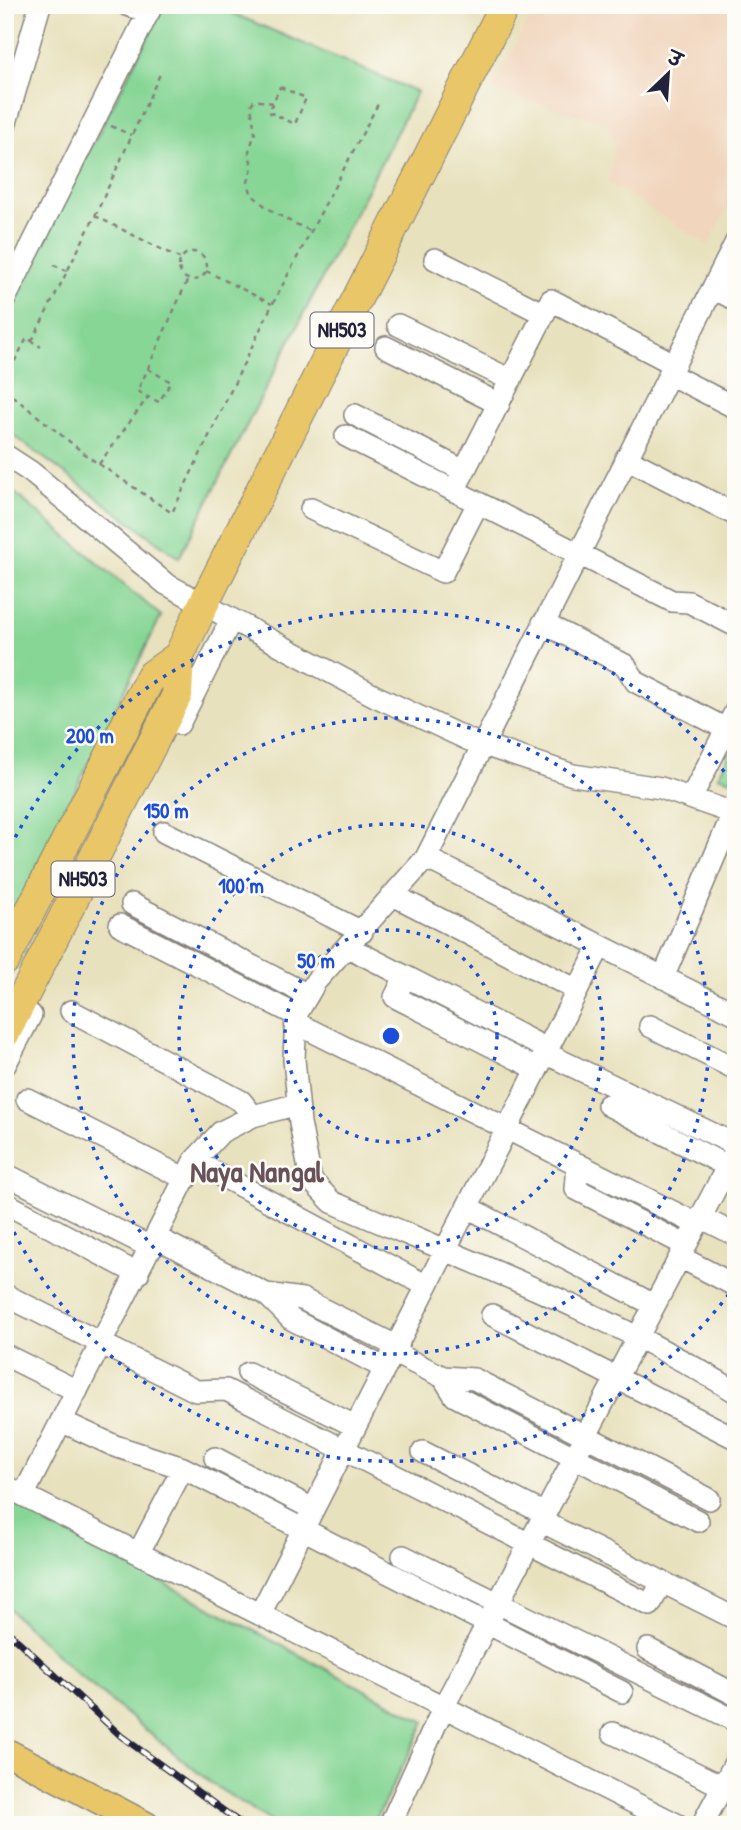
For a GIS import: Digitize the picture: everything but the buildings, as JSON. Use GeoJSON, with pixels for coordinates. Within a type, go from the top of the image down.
{"type":"FeatureCollection","features":[{"type":"Feature","properties":{"kind":"highway","name":"NH503"},"geometry":{"type":"LineString","coordinates":[[5,1033],[175,714],[179,656],[505,5]]}},
{"type":"Feature","properties":{"kind":"highway","name":"NH503"},"geometry":{"type":"LineString","coordinates":[[5,960],[151,676],[179,656]]}},
{"type":"Feature","properties":{"kind":"main road"},"geometry":{"type":"LineString","coordinates":[[5,1751],[146,1825]]}},
{"type":"Feature","properties":{"kind":"street"},"geometry":{"type":"LineString","coordinates":[[5,126],[40,5]]}},
{"type":"Feature","properties":{"kind":"street"},"geometry":{"type":"LineString","coordinates":[[5,299],[151,8],[127,5]]}},
{"type":"Feature","properties":{"kind":"street"},"geometry":{"type":"LineString","coordinates":[[736,242],[481,744],[426,858],[308,995],[296,1019],[294,1059],[298,1104],[312,1180],[332,1202],[563,1300],[679,1357],[736,1392]]}},
{"type":"Feature","properties":{"kind":"street"},"geometry":{"type":"LineString","coordinates":[[435,259],[544,314]]}},
{"type":"Feature","properties":{"kind":"street"},"geometry":{"type":"LineString","coordinates":[[713,288],[736,300]]}},
{"type":"Feature","properties":{"kind":"street"},"geometry":{"type":"LineString","coordinates":[[454,491],[551,300],[736,408]]}},
{"type":"Feature","properties":{"kind":"street"},"geometry":{"type":"LineString","coordinates":[[398,326],[511,380]]}},
{"type":"Feature","properties":{"kind":"street"},"geometry":{"type":"LineString","coordinates":[[386,347],[499,404]]}},
{"type":"Feature","properties":{"kind":"street"},"geometry":{"type":"LineString","coordinates":[[355,415],[464,471]]}},
{"type":"Feature","properties":{"kind":"street"},"geometry":{"type":"LineString","coordinates":[[346,436],[672,601],[689,601],[736,626]]}},
{"type":"Feature","properties":{"kind":"street"},"geometry":{"type":"LineString","coordinates":[[5,455],[31,472],[166,584],[375,696],[481,744],[573,775],[662,788],[735,813],[663,978]]}},
{"type":"Feature","properties":{"kind":"street"},"geometry":{"type":"LineString","coordinates":[[626,458],[736,516]]}},
{"type":"Feature","properties":{"kind":"street"},"geometry":{"type":"LineString","coordinates":[[311,509],[443,572],[478,503]]}},
{"type":"Feature","properties":{"kind":"street"},"geometry":{"type":"LineString","coordinates":[[5,1065],[175,714],[232,620]]}},
{"type":"Feature","properties":{"kind":"street"},"geometry":{"type":"LineString","coordinates":[[543,623],[625,666],[636,682],[731,720],[691,798]]}},
{"type":"Feature","properties":{"kind":"street"},"geometry":{"type":"LineString","coordinates":[[5,935],[123,705],[147,685]]}},
{"type":"Feature","properties":{"kind":"street"},"geometry":{"type":"LineString","coordinates":[[164,832],[355,940],[405,977],[395,997],[543,1057],[733,1155]]}},
{"type":"Feature","properties":{"kind":"street"},"geometry":{"type":"LineString","coordinates":[[426,858],[736,1014]]}},
{"type":"Feature","properties":{"kind":"street"},"geometry":{"type":"LineString","coordinates":[[395,896],[577,990]]}},
{"type":"Feature","properties":{"kind":"street"},"geometry":{"type":"LineString","coordinates":[[132,905],[308,995]]}},
{"type":"Feature","properties":{"kind":"street"},"geometry":{"type":"LineString","coordinates":[[120,925],[578,1164],[736,1235]]}},
{"type":"Feature","properties":{"kind":"street"},"geometry":{"type":"LineString","coordinates":[[260,1614],[600,946]]}},
{"type":"Feature","properties":{"kind":"street"},"geometry":{"type":"LineString","coordinates":[[71,1011],[241,1101],[253,1116]]}},
{"type":"Feature","properties":{"kind":"street"},"geometry":{"type":"LineString","coordinates":[[650,1026],[736,1069]]}},
{"type":"Feature","properties":{"kind":"street"},"geometry":{"type":"LineString","coordinates":[[27,1099],[309,1223],[426,1286]]}},
{"type":"Feature","properties":{"kind":"street"},"geometry":{"type":"LineString","coordinates":[[298,1104],[253,1116],[220,1132],[190,1170],[155,1243],[61,1421],[15,1490],[678,1825]]}},
{"type":"Feature","properties":{"kind":"street"},"geometry":{"type":"LineString","coordinates":[[608,1105],[733,1155]]}},
{"type":"Feature","properties":{"kind":"street"},"geometry":{"type":"LineString","coordinates":[[390,1825],[444,1706],[733,1155]]}},
{"type":"Feature","properties":{"kind":"street"},"geometry":{"type":"LineString","coordinates":[[578,1164],[576,1189],[736,1286]]}},
{"type":"Feature","properties":{"kind":"street"},"geometry":{"type":"LineString","coordinates":[[5,1174],[266,1294],[291,1319],[443,1377],[474,1378],[709,1499]]}},
{"type":"Feature","properties":{"kind":"street"},"geometry":{"type":"LineString","coordinates":[[309,1223],[325,1194]]}},
{"type":"Feature","properties":{"kind":"street"},"geometry":{"type":"LineString","coordinates":[[5,1203],[138,1274]]}},
{"type":"Feature","properties":{"kind":"street"},"geometry":{"type":"LineString","coordinates":[[467,1208],[654,1305]]}},
{"type":"Feature","properties":{"kind":"street"},"geometry":{"type":"LineString","coordinates":[[5,1295],[196,1391],[226,1390],[650,1605],[662,1582]]}},
{"type":"Feature","properties":{"kind":"street"},"geometry":{"type":"LineString","coordinates":[[492,1315],[735,1438]]}},
{"type":"Feature","properties":{"kind":"street"},"geometry":{"type":"LineString","coordinates":[[5,1355],[77,1391]]}},
{"type":"Feature","properties":{"kind":"street"},"geometry":{"type":"LineString","coordinates":[[248,1373],[355,1426]]}},
{"type":"Feature","properties":{"kind":"street"},"geometry":{"type":"LineString","coordinates":[[443,1377],[455,1396],[698,1521]]}},
{"type":"Feature","properties":{"kind":"street"},"geometry":{"type":"LineString","coordinates":[[61,1421],[115,1446],[183,1468],[622,1692]]}},
{"type":"Feature","properties":{"kind":"street"},"geometry":{"type":"LineString","coordinates":[[423,1452],[662,1582],[736,1619]]}},
{"type":"Feature","properties":{"kind":"street"},"geometry":{"type":"LineString","coordinates":[[215,1458],[313,1509]]}},
{"type":"Feature","properties":{"kind":"street"},"geometry":{"type":"LineString","coordinates":[[139,1552],[183,1468]]}},
{"type":"Feature","properties":{"kind":"street"},"geometry":{"type":"LineString","coordinates":[[403,1556],[736,1721]]}},
{"type":"Feature","properties":{"kind":"street"},"geometry":{"type":"LineString","coordinates":[[648,1649],[736,1695]]}},
{"type":"Feature","properties":{"kind":"street"},"geometry":{"type":"LineString","coordinates":[[613,1733],[722,1786]]}},
{"type":"Feature","properties":{"kind":"street"},"geometry":{"type":"LineString","coordinates":[[702,1825],[736,1761]]}},
{"type":"Feature","properties":{"kind":"path"},"geometry":{"type":"LineString","coordinates":[[32,341],[95,216],[161,72]]}},
{"type":"Feature","properties":{"kind":"path"},"geometry":{"type":"LineString","coordinates":[[280,87],[306,98],[295,124],[269,112],[273,103],[280,87]]}},
{"type":"Feature","properties":{"kind":"path"},"geometry":{"type":"LineString","coordinates":[[273,103],[254,100],[251,105],[254,133],[249,150],[253,168],[248,183],[251,193],[269,205],[274,213],[311,231]]}},
{"type":"Feature","properties":{"kind":"path"},"geometry":{"type":"LineString","coordinates":[[5,390],[99,464],[172,513],[273,304],[378,104]]}},
{"type":"Feature","properties":{"kind":"path"},"geometry":{"type":"LineString","coordinates":[[95,120],[132,135]]}},
{"type":"Feature","properties":{"kind":"path"},"geometry":{"type":"LineString","coordinates":[[95,216],[181,258]]}},
{"type":"Feature","properties":{"kind":"path"},"geometry":{"type":"LineString","coordinates":[[188,252],[198,252],[207,262],[206,271],[201,278],[188,279],[179,268],[181,258],[188,252]]}},
{"type":"Feature","properties":{"kind":"path"},"geometry":{"type":"LineString","coordinates":[[54,265],[67,271]]}},
{"type":"Feature","properties":{"kind":"path"},"geometry":{"type":"LineString","coordinates":[[206,271],[273,304]]}},
{"type":"Feature","properties":{"kind":"path"},"geometry":{"type":"LineString","coordinates":[[148,369],[171,382],[159,402],[137,391],[188,279]]}},
{"type":"Feature","properties":{"kind":"path"},"geometry":{"type":"LineString","coordinates":[[5,379],[27,338],[41,347]]}},
{"type":"Feature","properties":{"kind":"path"},"geometry":{"type":"LineString","coordinates":[[99,464],[148,397]]}},
{"type":"Feature","properties":{"kind":"shaded area"},"geometry":{"type":"Polygon","coordinates":[[[536,5],[736,5],[736,192],[708,245],[607,182],[616,142],[606,123],[492,90],[536,5]]]}},
{"type":"Feature","properties":{"kind":"green space"},"geometry":{"type":"Polygon","coordinates":[[[164,5],[213,5],[417,92],[179,558],[5,429],[5,316],[164,5]]]}},
{"type":"Feature","properties":{"kind":"green space"},"geometry":{"type":"Polygon","coordinates":[[[5,485],[161,616],[5,933],[5,485]]]}},
{"type":"Feature","properties":{"kind":"green space"},"geometry":{"type":"Polygon","coordinates":[[[736,742],[736,781],[718,776],[736,742]]]}},
{"type":"Feature","properties":{"kind":"green space"},"geometry":{"type":"Polygon","coordinates":[[[5,1498],[425,1722],[373,1825],[277,1825],[212,1784],[70,1668],[5,1605],[5,1498]]]}},
{"type":"Feature","properties":{"kind":"railway"},"geometry":{"type":"LineString","coordinates":[[5,1629],[121,1736],[243,1825]]}},
{"type":"Feature","properties":{"kind":"district","name":"Naya Nangal"},"geometry":{"type":"Point","coordinates":[257,1172]}}]}
